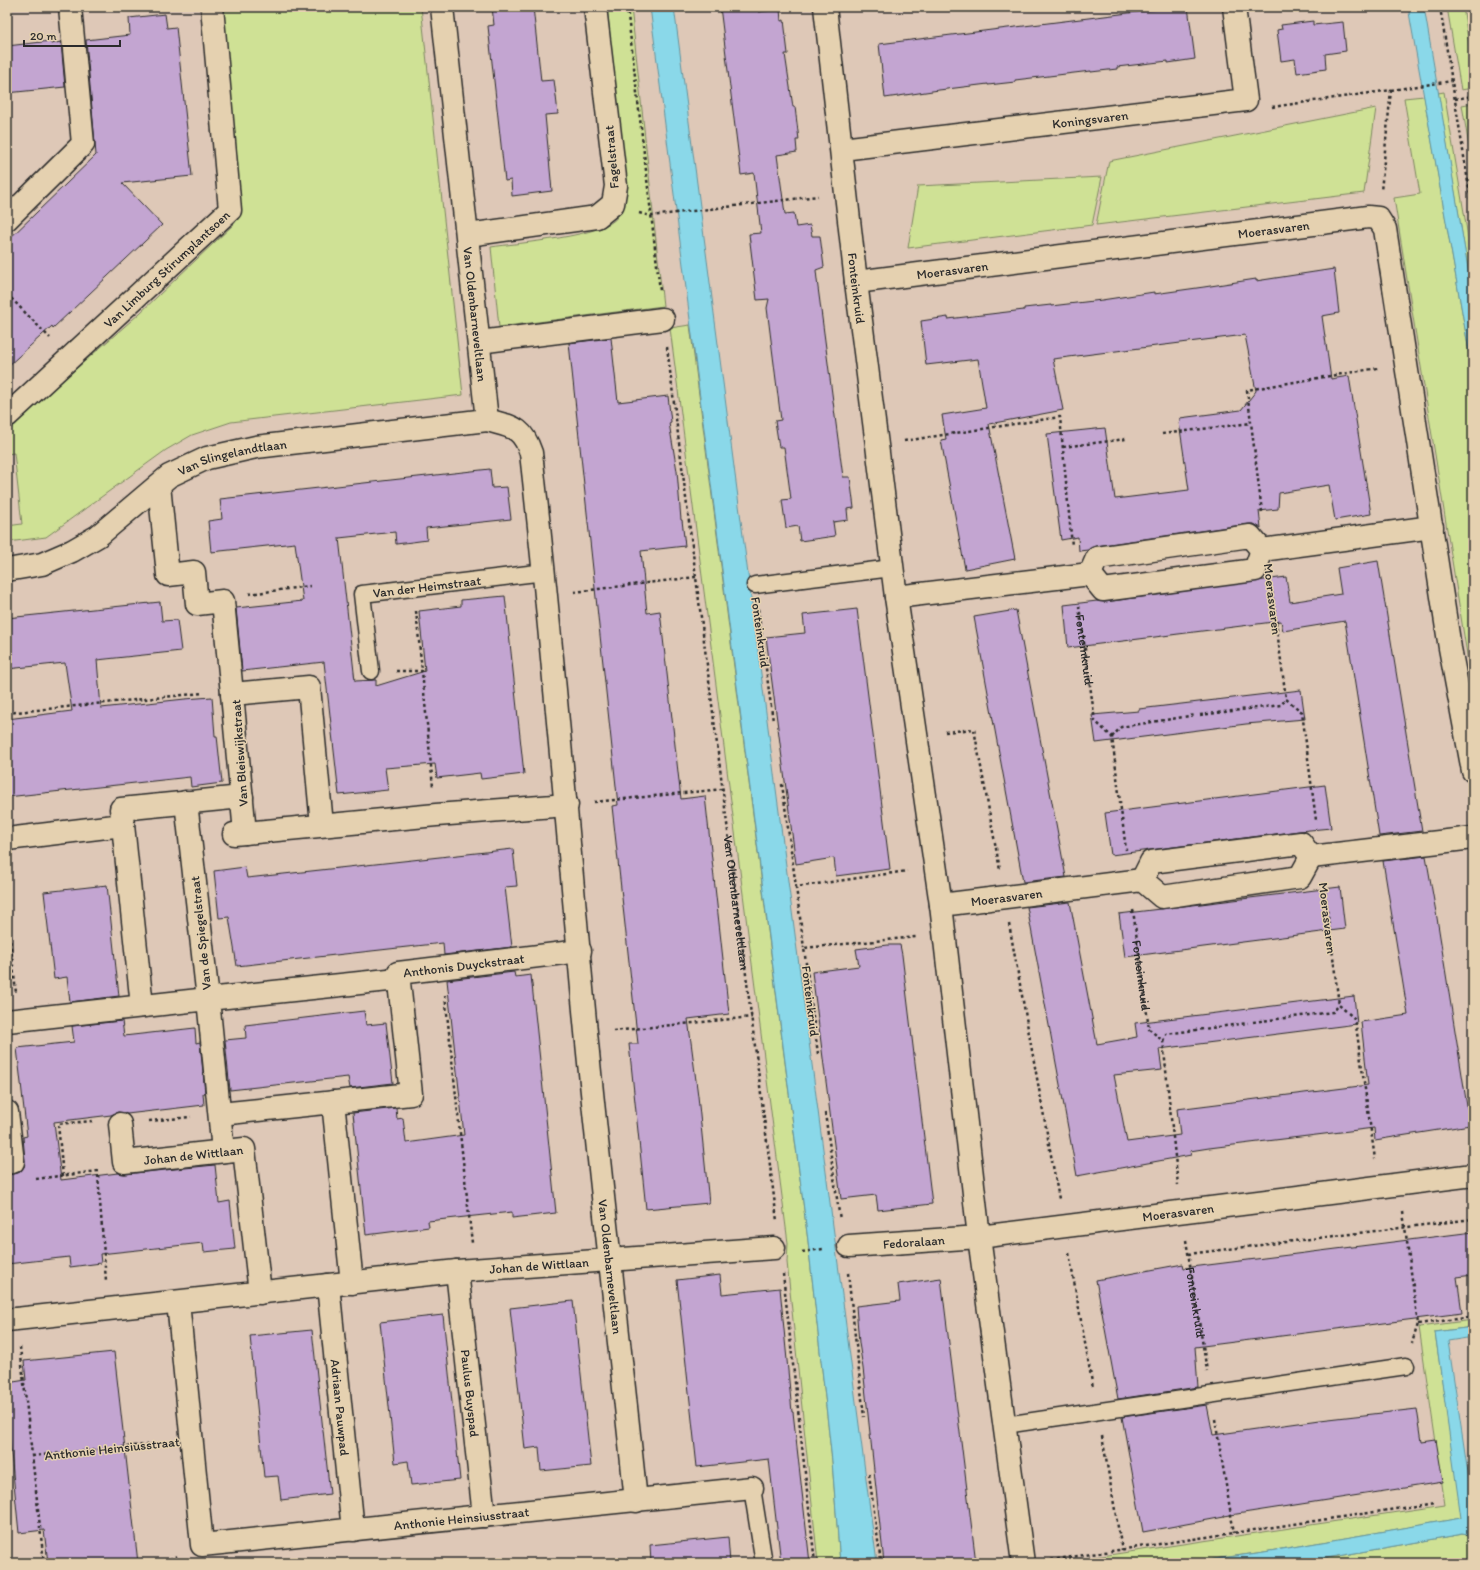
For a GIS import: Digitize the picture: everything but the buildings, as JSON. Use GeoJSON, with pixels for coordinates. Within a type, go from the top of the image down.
{"type":"FeatureCollection","features":[{"type":"Feature","properties":{"kind":"street"},"geometry":{"type":"LineString","coordinates":[[7,219],[83,144],[70,7]]}},
{"type":"Feature","properties":{"kind":"street","name":"Van Limburg Stirumplantsoen"},"geometry":{"type":"LineString","coordinates":[[7,416],[230,210],[212,7]]}},
{"type":"Feature","properties":{"kind":"street","name":"Van Oldenbarneveltlaan"},"geometry":{"type":"LineString","coordinates":[[442,7],[487,420],[514,428],[526,439],[531,453],[545,572],[580,951],[586,1033],[636,1501]]}},
{"type":"Feature","properties":{"kind":"street","name":"Fagelstraat"},"geometry":{"type":"LineString","coordinates":[[468,236],[597,217],[613,204],[616,186],[594,7]]}},
{"type":"Feature","properties":{"kind":"street","name":"Fonteinkruid"},"geometry":{"type":"LineString","coordinates":[[825,7],[856,282],[892,568],[945,934],[978,1237],[1023,1563]]}},
{"type":"Feature","properties":{"kind":"street"},"geometry":{"type":"LineString","coordinates":[[1234,7],[1246,100]]}},
{"type":"Feature","properties":{"kind":"street","name":"Koningsvaren"},"geometry":{"type":"LineString","coordinates":[[842,149],[1246,100]]}},
{"type":"Feature","properties":{"kind":"street","name":"Moerasvaren"},"geometry":{"type":"LineString","coordinates":[[856,282],[1368,217],[1378,218]]}},
{"type":"Feature","properties":{"kind":"street"},"geometry":{"type":"LineString","coordinates":[[1378,218],[1385,229],[1450,648],[1473,772]]}},
{"type":"Feature","properties":{"kind":"street"},"geometry":{"type":"LineString","coordinates":[[479,342],[663,319]]}},
{"type":"Feature","properties":{"kind":"street","name":"Van Slingelandtlaan"},"geometry":{"type":"LineString","coordinates":[[7,570],[42,564],[72,551],[98,536],[169,476],[207,458],[256,447],[487,420]]}},
{"type":"Feature","properties":{"kind":"street"},"geometry":{"type":"LineString","coordinates":[[159,485],[168,575],[194,572],[197,604],[223,601],[232,692]]}},
{"type":"Feature","properties":{"kind":"street","name":"Moerasvaren"},"geometry":{"type":"LineString","coordinates":[[1264,549],[1432,527]]}},
{"type":"Feature","properties":{"kind":"street","name":"Moerasvaren"},"geometry":{"type":"LineString","coordinates":[[1250,536],[1264,549],[1255,570],[1103,590],[1082,575],[1097,558],[1250,536]]}},
{"type":"Feature","properties":{"kind":"street"},"geometry":{"type":"LineString","coordinates":[[896,597],[1082,575]]}},
{"type":"Feature","properties":{"kind":"street","name":"Van Bleiswijkstraat"},"geometry":{"type":"LineString","coordinates":[[322,825],[309,687],[232,692],[242,797],[240,833],[436,815],[567,805]]}},
{"type":"Feature","properties":{"kind":"street"},"geometry":{"type":"LineString","coordinates":[[142,1006],[121,809],[242,797]]}},
{"type":"Feature","properties":{"kind":"street","name":"Van de Spiegelstraat"},"geometry":{"type":"LineString","coordinates":[[12,1020],[208,999],[186,802]]}},
{"type":"Feature","properties":{"kind":"street"},"geometry":{"type":"LineString","coordinates":[[7,838],[123,825]]}},
{"type":"Feature","properties":{"kind":"street"},"geometry":{"type":"LineString","coordinates":[[1136,880],[1151,862],[1301,843],[1315,856],[1473,838]]}},
{"type":"Feature","properties":{"kind":"street","name":"Moerasvaren"},"geometry":{"type":"LineString","coordinates":[[941,905],[1136,880],[1162,897],[1300,877],[1315,856]]}},
{"type":"Feature","properties":{"kind":"street","name":"Anthonis Duyckstraat"},"geometry":{"type":"LineString","coordinates":[[333,1102],[412,1094],[398,973],[580,951]]}},
{"type":"Feature","properties":{"kind":"street"},"geometry":{"type":"LineString","coordinates":[[223,1151],[208,999],[398,979]]}},
{"type":"Feature","properties":{"kind":"street"},"geometry":{"type":"LineString","coordinates":[[220,1114],[333,1102],[352,1283]]}},
{"type":"Feature","properties":{"kind":"street"},"geometry":{"type":"LineString","coordinates":[[7,1112],[10,1162]]}},
{"type":"Feature","properties":{"kind":"street"},"geometry":{"type":"LineString","coordinates":[[120,1124],[124,1162]]}},
{"type":"Feature","properties":{"kind":"street","name":"Johan de Wittlaan"},"geometry":{"type":"LineString","coordinates":[[124,1162],[244,1149],[260,1293]]}},
{"type":"Feature","properties":{"kind":"street","name":"Moerasvaren"},"geometry":{"type":"LineString","coordinates":[[978,1237],[1473,1175]]}},
{"type":"Feature","properties":{"kind":"street","name":"Fedoralaan"},"geometry":{"type":"LineString","coordinates":[[849,1246],[978,1237]]}},
{"type":"Feature","properties":{"kind":"street","name":"Johan de Wittlaan"},"geometry":{"type":"LineString","coordinates":[[12,1319],[466,1270],[778,1248]]}},
{"type":"Feature","properties":{"kind":"street","name":"Paulus Buyspad"},"geometry":{"type":"LineString","coordinates":[[466,1270],[484,1516]]}},
{"type":"Feature","properties":{"kind":"street","name":"Adriaan Pauwpad"},"geometry":{"type":"LineString","coordinates":[[328,1285],[353,1530]]}},
{"type":"Feature","properties":{"kind":"street","name":"Anthonie Heinsiusstraat"},"geometry":{"type":"LineString","coordinates":[[178,1302],[202,1545],[752,1488]]}},
{"type":"Feature","properties":{"kind":"lane","name":"Fonteinkruid"},"geometry":{"type":"LineString","coordinates":[[755,585],[892,568]]}},
{"type":"Feature","properties":{"kind":"lane","name":"Van der Heimstraat"},"geometry":{"type":"LineString","coordinates":[[371,671],[362,594],[545,572]]}},
{"type":"Feature","properties":{"kind":"lane"},"geometry":{"type":"LineString","coordinates":[[1005,1425],[1406,1366]]}},
{"type":"Feature","properties":{"kind":"lane","name":"Anthonie Heinsiusstraat"},"geometry":{"type":"LineString","coordinates":[[752,1488],[764,1563]]}},
{"type":"Feature","properties":{"kind":"path","name":"Van Oldenbarneveltlaan"},"geometry":{"type":"LineString","coordinates":[[627,7],[663,319],[752,1017],[815,1563]]}},
{"type":"Feature","properties":{"kind":"path"},"geometry":{"type":"LineString","coordinates":[[1440,7],[1473,213]]}},
{"type":"Feature","properties":{"kind":"path"},"geometry":{"type":"LineString","coordinates":[[1246,100],[1260,109],[1452,81]]}},
{"type":"Feature","properties":{"kind":"path"},"geometry":{"type":"LineString","coordinates":[[1378,218],[1391,90]]}},
{"type":"Feature","properties":{"kind":"path"},"geometry":{"type":"LineString","coordinates":[[1455,99],[1473,96]]}},
{"type":"Feature","properties":{"kind":"path"},"geometry":{"type":"LineString","coordinates":[[657,216],[846,192]]}},
{"type":"Feature","properties":{"kind":"path"},"geometry":{"type":"LineString","coordinates":[[7,294],[70,358]]}},
{"type":"Feature","properties":{"kind":"path","name":"Moerasvaren"},"geometry":{"type":"LineString","coordinates":[[1339,1005],[1315,856],[1302,712],[1286,699],[1264,549],[1247,390],[1406,363]]}},
{"type":"Feature","properties":{"kind":"path","name":"Fonteinkruid"},"geometry":{"type":"LineString","coordinates":[[877,445],[1060,417],[1082,575],[1095,721],[1112,737],[1136,880],[1149,1028],[1162,1041],[1181,1211],[1234,1533]]}},
{"type":"Feature","properties":{"kind":"path"},"geometry":{"type":"LineString","coordinates":[[1162,434],[1251,423]]}},
{"type":"Feature","properties":{"kind":"path"},"geometry":{"type":"LineString","coordinates":[[1063,447],[1126,439]]}},
{"type":"Feature","properties":{"kind":"path"},"geometry":{"type":"LineString","coordinates":[[547,595],[696,577]]}},
{"type":"Feature","properties":{"kind":"path","name":"Fonteinkruid"},"geometry":{"type":"LineString","coordinates":[[755,585],[773,721]]}},
{"type":"Feature","properties":{"kind":"path"},"geometry":{"type":"LineString","coordinates":[[223,601],[226,597],[310,586]]}},
{"type":"Feature","properties":{"kind":"path"},"geometry":{"type":"LineString","coordinates":[[414,588],[436,815]]}},
{"type":"Feature","properties":{"kind":"path"},"geometry":{"type":"LineString","coordinates":[[371,671],[422,671]]}},
{"type":"Feature","properties":{"kind":"path"},"geometry":{"type":"LineString","coordinates":[[7,713],[232,692]]}},
{"type":"Feature","properties":{"kind":"path"},"geometry":{"type":"LineString","coordinates":[[1112,737],[1121,726],[1282,705],[1286,699]]}},
{"type":"Feature","properties":{"kind":"path"},"geometry":{"type":"LineString","coordinates":[[917,736],[974,729],[1122,1550]]}},
{"type":"Feature","properties":{"kind":"path","name":"Fonteinkruid"},"geometry":{"type":"LineString","coordinates":[[782,784],[818,1054]]}},
{"type":"Feature","properties":{"kind":"path"},"geometry":{"type":"LineString","coordinates":[[567,805],[723,789]]}},
{"type":"Feature","properties":{"kind":"path"},"geometry":{"type":"LineString","coordinates":[[796,886],[936,866]]}},
{"type":"Feature","properties":{"kind":"path"},"geometry":{"type":"LineString","coordinates":[[7,910],[12,1020]]}},
{"type":"Feature","properties":{"kind":"path","name":"Fonteinkruid"},"geometry":{"type":"LineString","coordinates":[[804,948],[945,934]]}},
{"type":"Feature","properties":{"kind":"path"},"geometry":{"type":"LineString","coordinates":[[441,967],[466,1270]]}},
{"type":"Feature","properties":{"kind":"path"},"geometry":{"type":"LineString","coordinates":[[1254,1022],[1333,1012],[1339,1005],[1356,1018],[1389,1185],[1405,1227],[1418,1324],[1406,1366]]}},
{"type":"Feature","properties":{"kind":"path"},"geometry":{"type":"LineString","coordinates":[[586,1033],[752,1017]]}},
{"type":"Feature","properties":{"kind":"path"},"geometry":{"type":"LineString","coordinates":[[1162,1041],[1166,1034],[1248,1023]]}},
{"type":"Feature","properties":{"kind":"path"},"geometry":{"type":"LineString","coordinates":[[63,1176],[58,1124],[110,1119],[120,1124],[220,1114]]}},
{"type":"Feature","properties":{"kind":"path","name":"Johan de Wittlaan"},"geometry":{"type":"LineString","coordinates":[[10,1162],[36,1179],[98,1172],[99,1167],[124,1162]]}},
{"type":"Feature","properties":{"kind":"path"},"geometry":{"type":"LineString","coordinates":[[98,1172],[108,1309]]}},
{"type":"Feature","properties":{"kind":"path"},"geometry":{"type":"LineString","coordinates":[[1188,1254],[1473,1219]]}},
{"type":"Feature","properties":{"kind":"path"},"geometry":{"type":"LineString","coordinates":[[1418,1324],[1473,1317]]}},
{"type":"Feature","properties":{"kind":"path"},"geometry":{"type":"LineString","coordinates":[[12,1319],[32,1456],[44,1563]]}},
{"type":"Feature","properties":{"kind":"path","name":"Anthonie Heinsiusstraat"},"geometry":{"type":"LineString","coordinates":[[32,1456],[192,1440]]}},
{"type":"Feature","properties":{"kind":"path"},"geometry":{"type":"LineString","coordinates":[[870,1474],[881,1563]]}},
{"type":"Feature","properties":{"kind":"path"},"geometry":{"type":"LineString","coordinates":[[1046,1561],[1436,1503]]}},
{"type":"Feature","properties":{"kind":"green space"},"geometry":{"type":"Polygon","coordinates":[[[223,7],[421,7],[463,395],[231,422],[192,435],[166,450],[46,537],[8,542],[7,526],[22,524],[14,453],[7,454],[7,429],[140,313],[235,223],[240,211],[223,7]]]}},
{"type":"Feature","properties":{"kind":"green space"},"geometry":{"type":"Polygon","coordinates":[[[607,7],[631,7],[663,306],[499,327],[491,247],[559,238],[597,229],[610,223],[618,216],[621,210],[626,190],[607,7]]]}},
{"type":"Feature","properties":{"kind":"green space"},"geometry":{"type":"Polygon","coordinates":[[[1447,7],[1463,7],[1471,56],[1473,59],[1473,88],[1461,90],[1447,7]]]}},
{"type":"Feature","properties":{"kind":"green space"},"geometry":{"type":"Polygon","coordinates":[[[1444,92],[1473,267],[1473,298],[1438,93],[1444,92]]]}},
{"type":"Feature","properties":{"kind":"green space"},"geometry":{"type":"Polygon","coordinates":[[[1424,96],[1473,374],[1473,692],[1394,198],[1420,194],[1404,98],[1424,96]]]}},
{"type":"Feature","properties":{"kind":"green space"},"geometry":{"type":"Polygon","coordinates":[[[1473,103],[1473,170],[1462,105],[1473,103]]]}},
{"type":"Feature","properties":{"kind":"green space"},"geometry":{"type":"Polygon","coordinates":[[[1376,108],[1364,193],[1096,225],[1109,161],[1376,108]]]}},
{"type":"Feature","properties":{"kind":"green space"},"geometry":{"type":"Polygon","coordinates":[[[1102,177],[1092,225],[908,248],[918,186],[1102,177]]]}},
{"type":"Feature","properties":{"kind":"green space"},"geometry":{"type":"Polygon","coordinates":[[[690,325],[808,1241],[832,1461],[840,1563],[818,1563],[787,1262],[788,1243],[670,328],[690,325]]]}},
{"type":"Feature","properties":{"kind":"green space"},"geometry":{"type":"Polygon","coordinates":[[[1473,1320],[1473,1327],[1435,1332],[1462,1518],[1264,1552],[1186,1563],[1055,1563],[1445,1505],[1419,1327],[1473,1320]]]}},
{"type":"Feature","properties":{"kind":"green space"},"geometry":{"type":"Polygon","coordinates":[[[1463,1534],[1473,1536],[1473,1563],[1298,1563],[1463,1534]]]}},
{"type":"Feature","properties":{"kind":"water"},"geometry":{"type":"Polygon","coordinates":[[[650,7],[674,7],[877,1563],[840,1563],[832,1461],[808,1241],[650,7]]]}},
{"type":"Feature","properties":{"kind":"water"},"geometry":{"type":"Polygon","coordinates":[[[1408,7],[1424,7],[1473,298],[1473,374],[1408,7]]]}},
{"type":"Feature","properties":{"kind":"water"},"geometry":{"type":"Polygon","coordinates":[[[1473,1327],[1473,1337],[1448,1341],[1473,1506],[1473,1536],[1463,1534],[1298,1563],[1186,1563],[1264,1552],[1461,1518],[1435,1332],[1473,1327]]]}}]}
